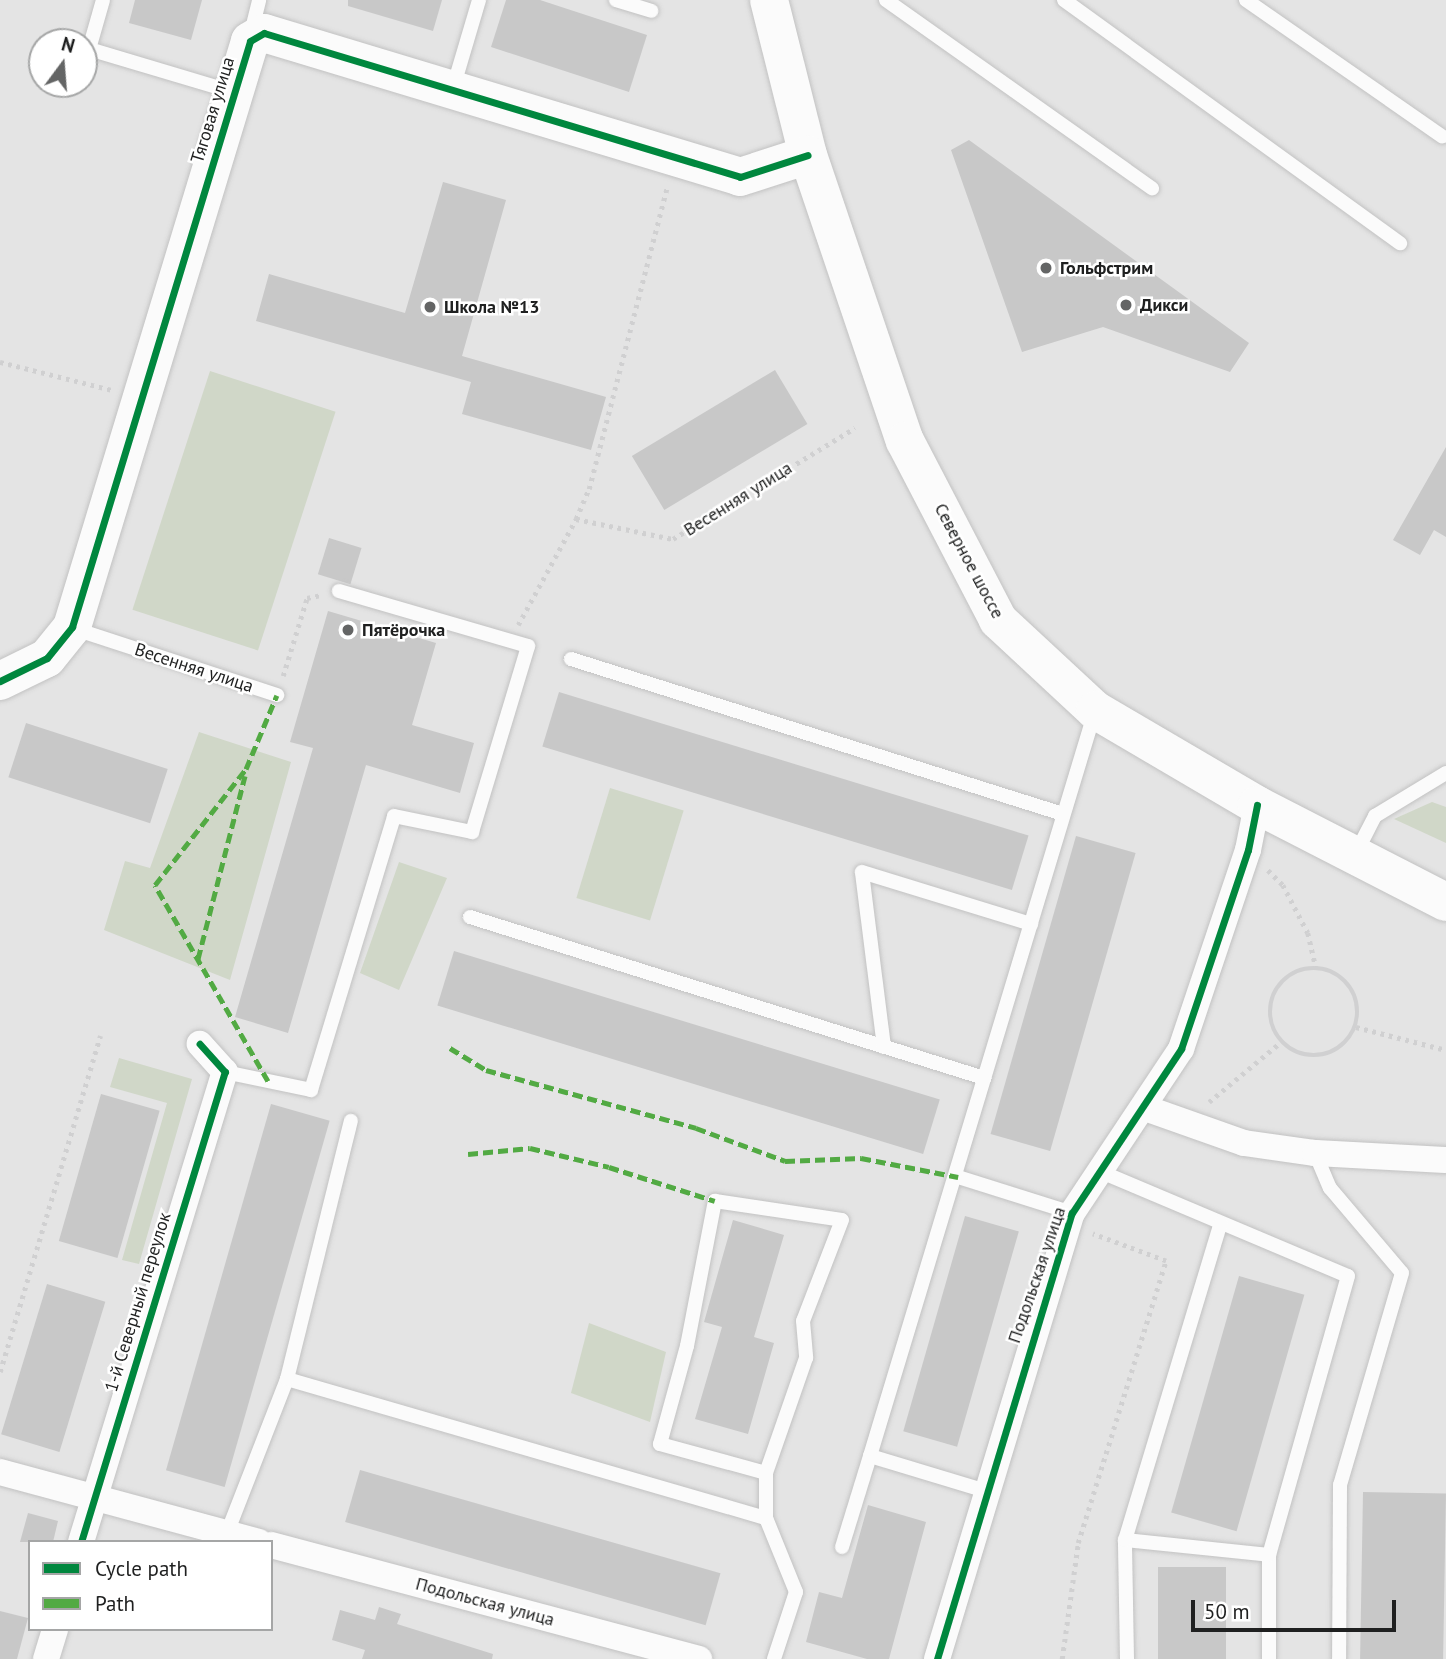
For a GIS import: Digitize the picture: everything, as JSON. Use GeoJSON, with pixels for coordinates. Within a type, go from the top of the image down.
{"type":"FeatureCollection","features":[{"type":"Feature","properties":{"kind":"street","name":"Северное шоссе"},"geometry":{"type":"LineString","coordinates":[[769,0],[808,155],[905,441],[998,620],[1096,710],[1257,805],[1446,902]]}},
{"type":"Feature","properties":{"kind":"street","name":"Тяговая улица"},"geometry":{"type":"LineString","coordinates":[[72,627],[144,398],[250,41],[264,33],[740,177],[808,155]]}},
{"type":"Feature","properties":{"kind":"street"},"geometry":{"type":"LineString","coordinates":[[0,681],[47,658],[72,627]]}},
{"type":"Feature","properties":{"kind":"street","name":"Подольская улица"},"geometry":{"type":"LineString","coordinates":[[937,1659],[1070,1219],[1099,1171],[1145,1108],[1181,1049],[1248,850],[1257,805]]}},
{"type":"Feature","properties":{"kind":"street"},"geometry":{"type":"LineString","coordinates":[[200,1044],[225,1072]]}},
{"type":"Feature","properties":{"kind":"street","name":"1-й Северный переулок"},"geometry":{"type":"LineString","coordinates":[[82,1540],[225,1072]]}},
{"type":"Feature","properties":{"kind":"street"},"geometry":{"type":"LineString","coordinates":[[1145,1108],[1182,1124],[1244,1143],[1315,1153],[1446,1160]]}},
{"type":"Feature","properties":{"kind":"street"},"geometry":{"type":"LineString","coordinates":[[0,1472],[94,1495],[252,1540]]}},
{"type":"Feature","properties":{"kind":"street","name":"Подольская улица"},"geometry":{"type":"LineString","coordinates":[[273,1546],[699,1659]]}},
{"type":"Feature","properties":{"kind":"street"},"geometry":{"type":"LineString","coordinates":[[46,1659],[54,1631]]}},
{"type":"Feature","properties":{"kind":"lane"},"geometry":{"type":"LineString","coordinates":[[103,0],[89,49],[234,93]]}},
{"type":"Feature","properties":{"kind":"lane","name":"Тяговая улица"},"geometry":{"type":"LineString","coordinates":[[250,41],[259,0]]}},
{"type":"Feature","properties":{"kind":"lane"},"geometry":{"type":"LineString","coordinates":[[453,89],[479,0]]}},
{"type":"Feature","properties":{"kind":"lane"},"geometry":{"type":"LineString","coordinates":[[616,0],[651,11]]}},
{"type":"Feature","properties":{"kind":"lane"},"geometry":{"type":"LineString","coordinates":[[886,0],[1152,188]]}},
{"type":"Feature","properties":{"kind":"lane"},"geometry":{"type":"LineString","coordinates":[[1064,0],[1399,243]]}},
{"type":"Feature","properties":{"kind":"lane"},"geometry":{"type":"LineString","coordinates":[[1245,0],[1442,136]]}},
{"type":"Feature","properties":{"kind":"lane"},"geometry":{"type":"LineString","coordinates":[[225,1072],[311,1090],[394,816],[472,832],[528,646],[339,591]]}},
{"type":"Feature","properties":{"kind":"lane","name":"Весенняя улица"},"geometry":{"type":"LineString","coordinates":[[72,627],[277,695]]}},
{"type":"Feature","properties":{"kind":"lane"},"geometry":{"type":"LineString","coordinates":[[571,659],[1063,814]]}},
{"type":"Feature","properties":{"kind":"lane"},"geometry":{"type":"LineString","coordinates":[[842,1547],[958,1177],[984,1078],[1096,710]]}},
{"type":"Feature","properties":{"kind":"lane"},"geometry":{"type":"LineString","coordinates":[[1355,856],[1375,816],[1446,773]]}},
{"type":"Feature","properties":{"kind":"lane"},"geometry":{"type":"LineString","coordinates":[[884,1047],[862,872],[1031,924]]}},
{"type":"Feature","properties":{"kind":"lane"},"geometry":{"type":"LineString","coordinates":[[470,917],[984,1078]]}},
{"type":"Feature","properties":{"kind":"lane"},"geometry":{"type":"LineString","coordinates":[[227,1533],[286,1379],[351,1121]]}},
{"type":"Feature","properties":{"kind":"lane"},"geometry":{"type":"LineString","coordinates":[[1315,1153],[1330,1188],[1402,1273],[1340,1485],[1339,1659]]}},
{"type":"Feature","properties":{"kind":"lane"},"geometry":{"type":"LineString","coordinates":[[1099,1171],[1348,1276],[1269,1555],[1269,1659]]}},
{"type":"Feature","properties":{"kind":"lane"},"geometry":{"type":"LineString","coordinates":[[958,1177],[1070,1219]]}},
{"type":"Feature","properties":{"kind":"lane"},"geometry":{"type":"LineString","coordinates":[[765,1473],[660,1444],[687,1346],[715,1202],[842,1220],[803,1321],[806,1358],[765,1473],[766,1518],[796,1592],[774,1659]]}},
{"type":"Feature","properties":{"kind":"lane"},"geometry":{"type":"LineString","coordinates":[[1127,1659],[1125,1540],[1221,1223]]}},
{"type":"Feature","properties":{"kind":"lane"},"geometry":{"type":"LineString","coordinates":[[286,1379],[766,1518]]}},
{"type":"Feature","properties":{"kind":"lane"},"geometry":{"type":"LineString","coordinates":[[870,1456],[986,1491]]}},
{"type":"Feature","properties":{"kind":"lane"},"geometry":{"type":"LineString","coordinates":[[1125,1540],[1269,1555]]}},
{"type":"Feature","properties":{"kind":"path"},"geometry":{"type":"LineString","coordinates":[[510,641],[576,519],[589,489],[669,184]]}},
{"type":"Feature","properties":{"kind":"path"},"geometry":{"type":"LineString","coordinates":[[0,362],[144,398]]}},
{"type":"Feature","properties":{"kind":"path"},"geometry":{"type":"LineString","coordinates":[[1248,850],[1283,885],[1307,933],[1316,967]]}},
{"type":"Feature","properties":{"kind":"path"},"geometry":{"type":"LineString","coordinates":[[1316,967],[1347,983],[1357,1004],[1356,1027],[1340,1048],[1329,1054],[1303,1055],[1280,1042],[1269,1019],[1273,993],[1290,974],[1316,967]]}},
{"type":"Feature","properties":{"kind":"path"},"geometry":{"type":"LineString","coordinates":[[1356,1027],[1446,1050]]}},
{"type":"Feature","properties":{"kind":"path"},"geometry":{"type":"LineString","coordinates":[[0,1373],[100,1036]]}},
{"type":"Feature","properties":{"kind":"path"},"geometry":{"type":"LineString","coordinates":[[1182,1124],[1280,1042]]}},
{"type":"Feature","properties":{"kind":"path"},"geometry":{"type":"LineString","coordinates":[[1062,1659],[1078,1543],[1166,1261],[1070,1219]]}},
{"type":"Feature","properties":{"kind":"green space"},"geometry":{"type":"Polygon","coordinates":[[[210,371],[336,412],[258,651],[132,610],[210,371]]]}},
{"type":"Feature","properties":{"kind":"green space"},"geometry":{"type":"Polygon","coordinates":[[[199,732],[291,762],[230,980],[104,930],[125,861],[150,868],[199,732]]]}},
{"type":"Feature","properties":{"kind":"green space"},"geometry":{"type":"Polygon","coordinates":[[[610,788],[684,811],[650,920],[576,898],[610,788]]]}},
{"type":"Feature","properties":{"kind":"green space"},"geometry":{"type":"Polygon","coordinates":[[[1432,802],[1446,807],[1446,843],[1394,819],[1432,802]]]}},
{"type":"Feature","properties":{"kind":"green space"},"geometry":{"type":"Polygon","coordinates":[[[399,862],[447,878],[399,990],[360,973],[399,862]]]}},
{"type":"Feature","properties":{"kind":"green space"},"geometry":{"type":"Polygon","coordinates":[[[119,1058],[192,1079],[139,1264],[122,1260],[167,1103],[110,1087],[119,1058]]]}},
{"type":"Feature","properties":{"kind":"green space"},"geometry":{"type":"Polygon","coordinates":[[[589,1323],[666,1352],[650,1422],[571,1393],[589,1323]]]}},
{"type":"Feature","properties":{"kind":"building"},"geometry":{"type":"Polygon","coordinates":[[[135,0],[202,0],[191,40],[129,23],[135,0]]]}},
{"type":"Feature","properties":{"kind":"building"},"geometry":{"type":"Polygon","coordinates":[[[348,0],[442,0],[433,31],[348,6],[348,0]]]}},
{"type":"Feature","properties":{"kind":"building"},"geometry":{"type":"Polygon","coordinates":[[[506,0],[540,0],[647,35],[629,92],[491,47],[506,0]]]}},
{"type":"Feature","properties":{"kind":"building"},"geometry":{"type":"Polygon","coordinates":[[[969,140],[1249,343],[1230,372],[1103,327],[1022,352],[951,150],[969,140]]]}},
{"type":"Feature","properties":{"kind":"building"},"geometry":{"type":"Polygon","coordinates":[[[443,182],[506,200],[462,356],[606,397],[591,450],[462,414],[471,382],[256,321],[269,274],[405,313],[443,182]]]}},
{"type":"Feature","properties":{"kind":"building"},"geometry":{"type":"Polygon","coordinates":[[[775,370],[807,424],[664,510],[632,456],[775,370]]]}},
{"type":"Feature","properties":{"kind":"building"},"geometry":{"type":"Polygon","coordinates":[[[1446,447],[1446,537],[1434,530],[1420,555],[1393,540],[1446,447]]]}},
{"type":"Feature","properties":{"kind":"building"},"geometry":{"type":"Polygon","coordinates":[[[329,538],[362,548],[350,584],[318,574],[329,538]]]}},
{"type":"Feature","properties":{"kind":"building"},"geometry":{"type":"Polygon","coordinates":[[[328,611],[436,643],[412,725],[474,743],[460,793],[366,765],[288,1033],[235,1017],[313,748],[290,742],[328,611]]]}},
{"type":"Feature","properties":{"kind":"building"},"geometry":{"type":"Polygon","coordinates":[[[559,692],[1029,836],[1012,890],[542,747],[559,692]]]}},
{"type":"Feature","properties":{"kind":"building"},"geometry":{"type":"Polygon","coordinates":[[[26,723],[168,769],[150,823],[8,777],[26,723]]]}},
{"type":"Feature","properties":{"kind":"building"},"geometry":{"type":"Polygon","coordinates":[[[1076,836],[1136,853],[1050,1151],[991,1134],[1076,836]]]}},
{"type":"Feature","properties":{"kind":"building"},"geometry":{"type":"Polygon","coordinates":[[[454,951],[940,1100],[923,1154],[437,1006],[454,951]]]}},
{"type":"Feature","properties":{"kind":"building"},"geometry":{"type":"Polygon","coordinates":[[[101,1094],[160,1111],[117,1258],[59,1241],[101,1094]]]}},
{"type":"Feature","properties":{"kind":"building"},"geometry":{"type":"Polygon","coordinates":[[[271,1104],[330,1121],[225,1487],[166,1470],[271,1104]]]}},
{"type":"Feature","properties":{"kind":"building"},"geometry":{"type":"Polygon","coordinates":[[[965,1216],[1019,1231],[957,1447],[903,1431],[965,1216]]]}},
{"type":"Feature","properties":{"kind":"building"},"geometry":{"type":"Polygon","coordinates":[[[733,1220],[784,1235],[754,1337],[774,1343],[748,1434],[695,1419],[722,1327],[704,1322],[733,1220]]]}},
{"type":"Feature","properties":{"kind":"building"},"geometry":{"type":"Polygon","coordinates":[[[1239,1276],[1304,1295],[1237,1531],[1171,1512],[1239,1276]]]}},
{"type":"Feature","properties":{"kind":"building"},"geometry":{"type":"Polygon","coordinates":[[[47,1284],[105,1302],[59,1452],[1,1434],[47,1284]]]}},
{"type":"Feature","properties":{"kind":"building"},"geometry":{"type":"Polygon","coordinates":[[[360,1470],[720,1573],[706,1625],[345,1522],[360,1470]]]}},
{"type":"Feature","properties":{"kind":"building"},"geometry":{"type":"Polygon","coordinates":[[[1363,1492],[1446,1493],[1443,1659],[1360,1659],[1363,1492]]]}},
{"type":"Feature","properties":{"kind":"building"},"geometry":{"type":"Polygon","coordinates":[[[868,1505],[926,1522],[889,1659],[867,1659],[806,1642],[819,1592],[842,1598],[868,1505]]]}},
{"type":"Feature","properties":{"kind":"building"},"geometry":{"type":"Polygon","coordinates":[[[28,1513],[58,1521],[53,1540],[20,1542],[28,1513]]]}},
{"type":"Feature","properties":{"kind":"building"},"geometry":{"type":"Polygon","coordinates":[[[1158,1567],[1226,1567],[1226,1659],[1158,1659],[1158,1567]]]}},
{"type":"Feature","properties":{"kind":"building"},"geometry":{"type":"Polygon","coordinates":[[[379,1607],[401,1614],[397,1624],[493,1654],[492,1659],[362,1659],[365,1650],[332,1640],[340,1610],[375,1620],[379,1607]]]}},
{"type":"Feature","properties":{"kind":"building"},"geometry":{"type":"Polygon","coordinates":[[[0,1611],[28,1618],[17,1659],[0,1659],[0,1611]]]}},
{"type":"Feature","properties":{"kind":"marked path"},"geometry":{"type":"LineString","coordinates":[[268,1081],[155,885],[246,769],[277,695]]}},
{"type":"Feature","properties":{"kind":"marked path"},"geometry":{"type":"LineString","coordinates":[[198,959],[245,776]]}},
{"type":"Feature","properties":{"kind":"marked path"},"geometry":{"type":"LineString","coordinates":[[450,1048],[486,1070],[696,1128],[785,1161],[861,1158],[958,1177]]}},
{"type":"Feature","properties":{"kind":"marked path"},"geometry":{"type":"LineString","coordinates":[[468,1154],[530,1148],[609,1167],[715,1201]]}},
{"type":"Feature","properties":{"kind":"cycle path"},"geometry":{"type":"LineString","coordinates":[[0,681],[47,658],[72,627],[250,41],[264,33],[740,177],[808,155]]}},
{"type":"Feature","properties":{"kind":"cycle path"},"geometry":{"type":"LineString","coordinates":[[937,1659],[1072,1213],[1181,1049],[1248,850],[1257,805]]}},
{"type":"Feature","properties":{"kind":"cycle path"},"geometry":{"type":"LineString","coordinates":[[82,1540],[225,1072],[200,1044]]}},
{"type":"Feature","properties":{"kind":"place","name":"Гольфстрим"},"geometry":{"type":"Point","coordinates":[1046,268]}},
{"type":"Feature","properties":{"kind":"place","name":"Дикси"},"geometry":{"type":"Point","coordinates":[1126,305]}},
{"type":"Feature","properties":{"kind":"place","name":"Школа №13"},"geometry":{"type":"Point","coordinates":[430,307]}},
{"type":"Feature","properties":{"kind":"place","name":"Пятёрочка"},"geometry":{"type":"Point","coordinates":[348,630]}}]}
